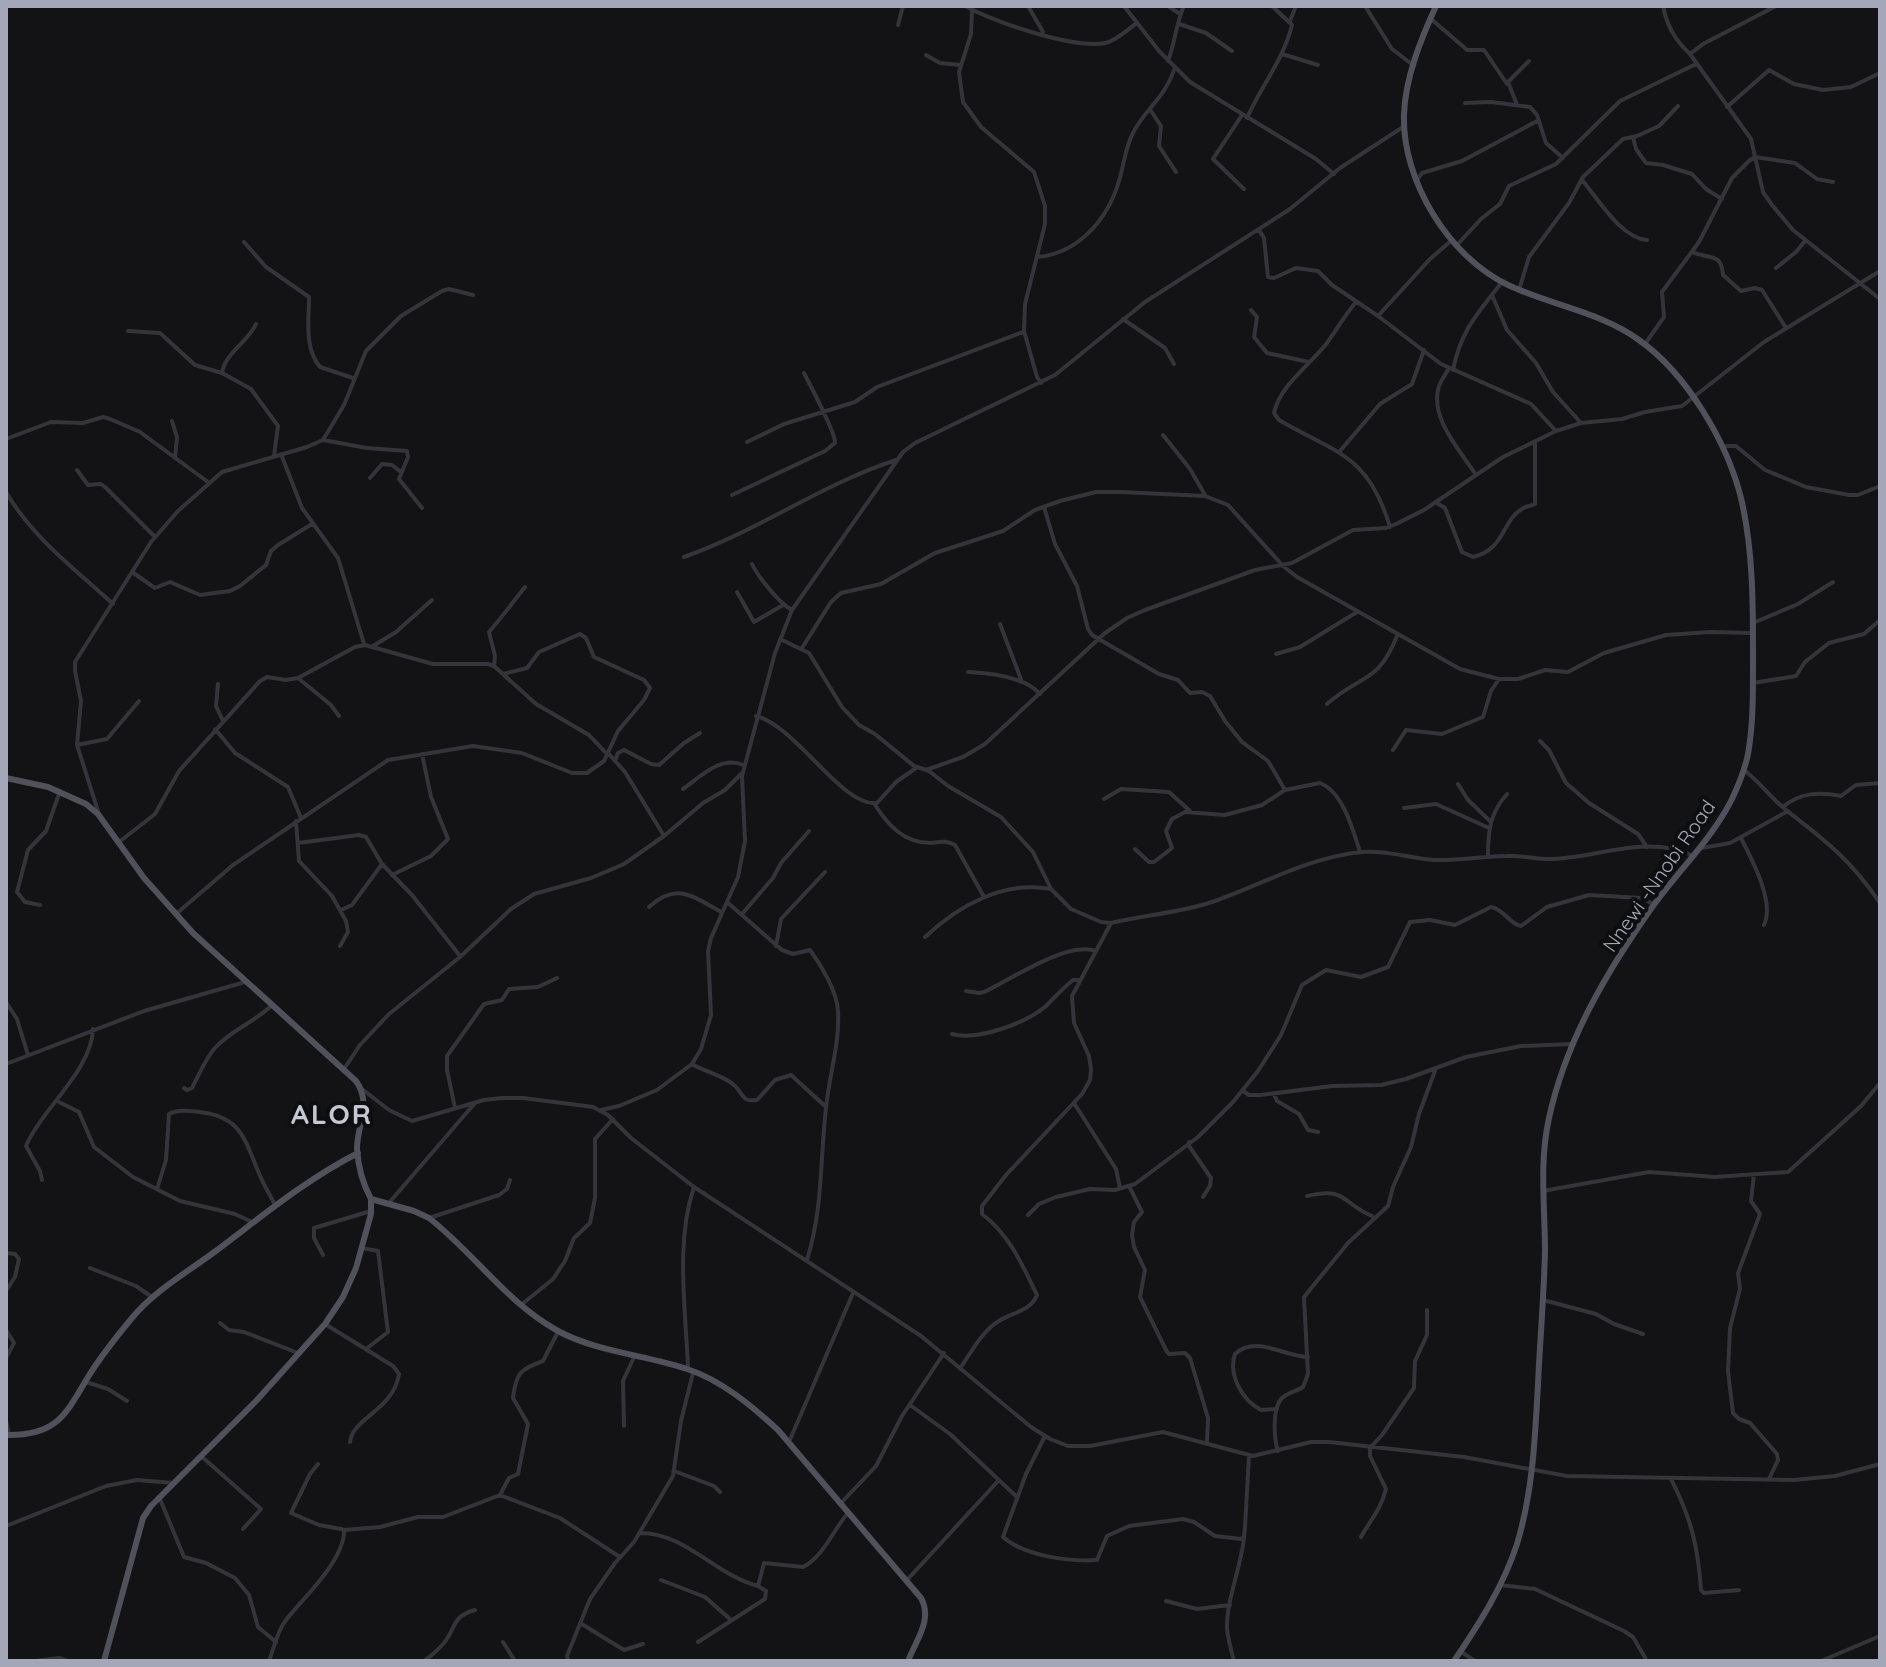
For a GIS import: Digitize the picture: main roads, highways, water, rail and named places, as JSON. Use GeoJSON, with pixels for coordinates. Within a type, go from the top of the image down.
{"type":"FeatureCollection","features":[{"type":"Feature","properties":{"kind":"main road","name":"Nnewi -Nnobi Road"},"geometry":{"type":"LineString","coordinates":[[1436,6],[1406,89],[1404,127],[1408,156],[1432,212],[1454,243],[1480,269],[1519,290],[1617,327],[1645,344],[1694,399],[1723,446],[1741,496],[1747,532],[1753,623],[1751,731],[1744,770],[1723,816],[1654,905],[1603,985],[1572,1044],[1549,1117],[1543,1157],[1543,1300],[1532,1471],[1516,1545],[1500,1585],[1454,1661]]}},
{"type":"Feature","properties":{"kind":"main road"},"geometry":{"type":"LineString","coordinates":[[6,778],[60,791],[98,814],[144,878],[176,914],[245,982],[344,1069],[361,1089],[364,1105],[358,1153],[362,1178],[371,1199],[371,1211],[351,1282],[325,1324],[143,1518],[104,1661]]}},
{"type":"Feature","properties":{"kind":"main road"},"geometry":{"type":"LineString","coordinates":[[8,1435],[35,1433],[56,1424],[76,1401],[133,1316],[152,1298],[275,1205],[358,1153]]}},
{"type":"Feature","properties":{"kind":"main road"},"geometry":{"type":"LineString","coordinates":[[371,1199],[429,1218],[521,1305],[558,1331],[690,1370],[730,1391],[758,1411],[850,1511],[921,1598],[926,1613],[925,1622],[908,1661]]}},
{"type":"Feature","properties":{"kind":"main road"},"geometry":{"type":"LineString","coordinates":[[369,1223],[378,1210],[388,1204]]}},
{"type":"Feature","properties":{"kind":"district","name":"ALOR"},"geometry":{"type":"Point","coordinates":[332,1114]}}]}
